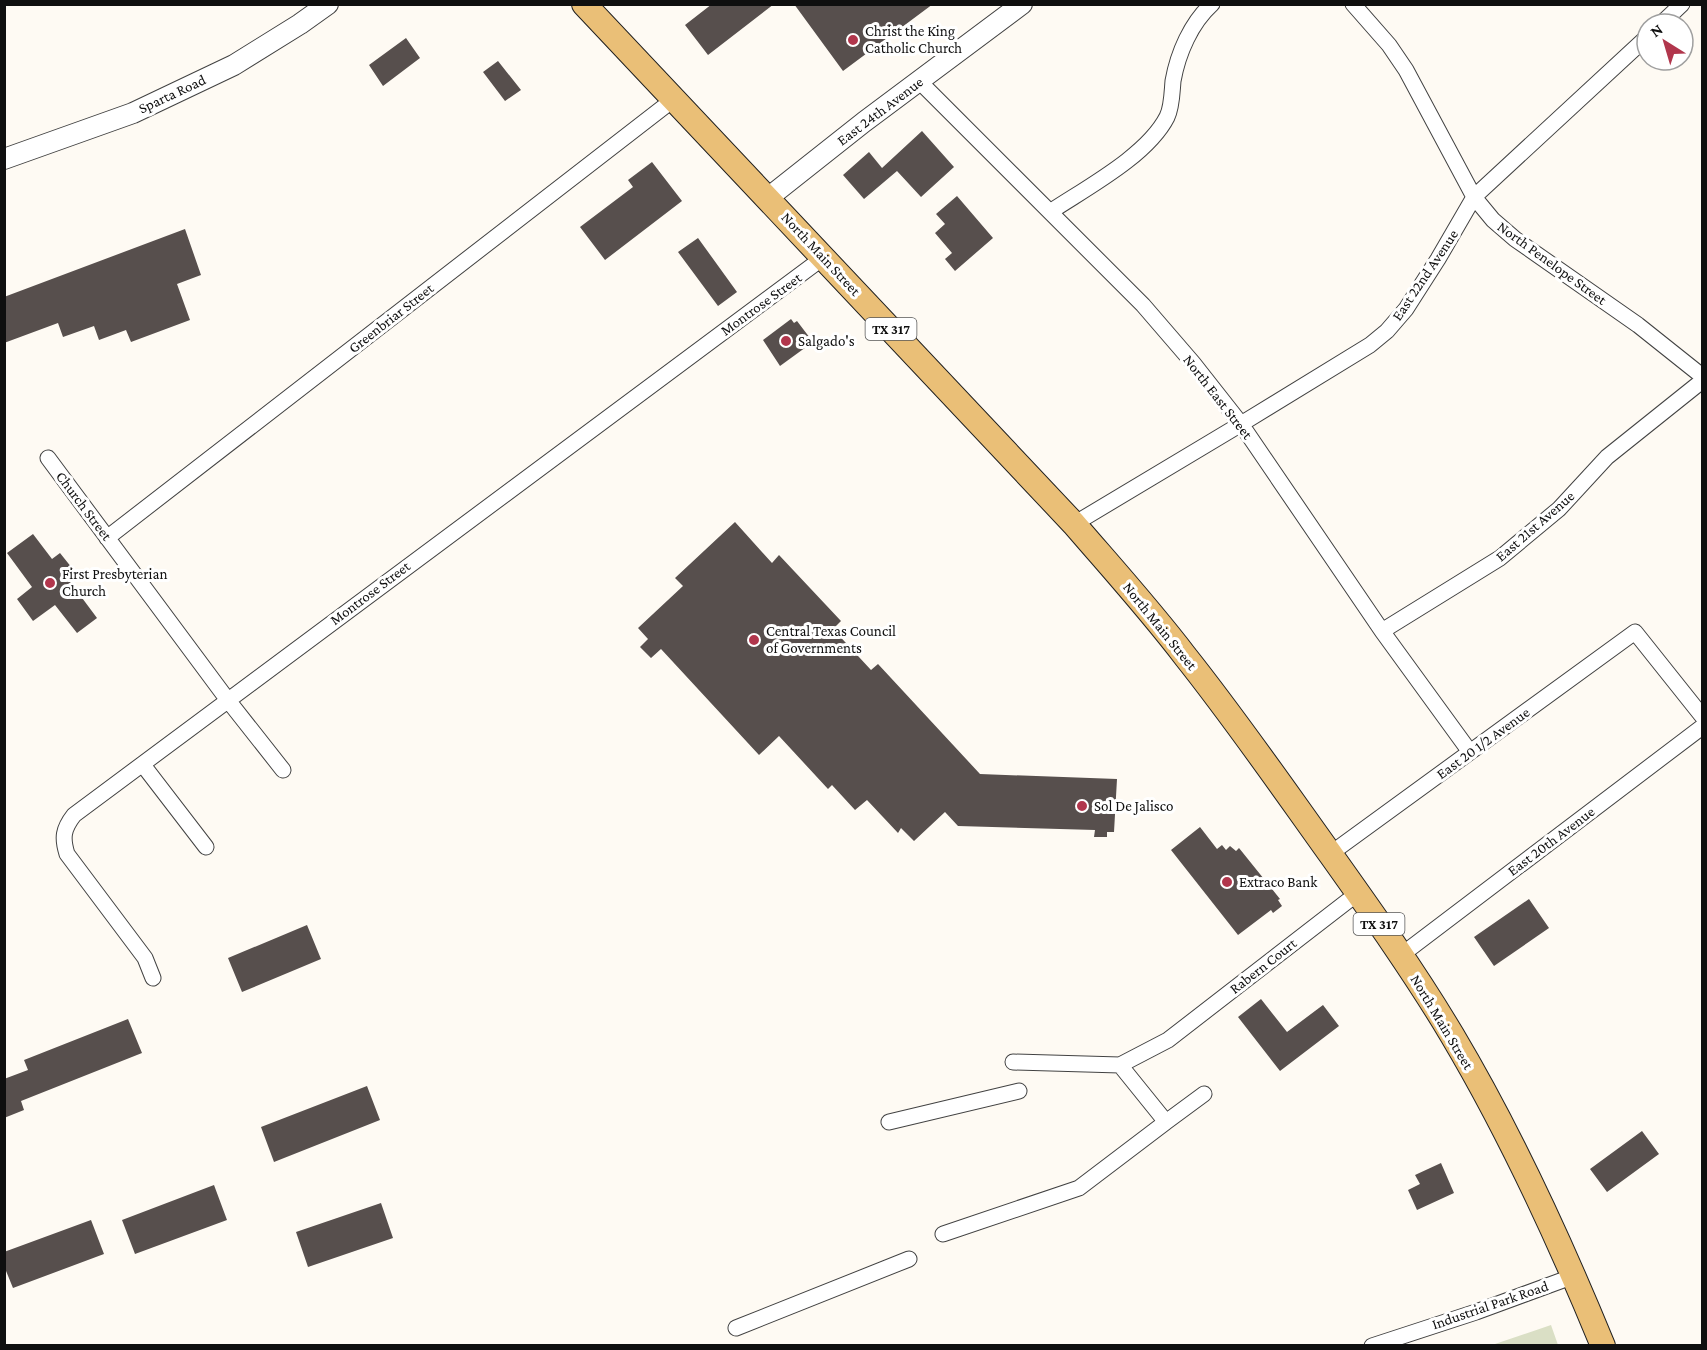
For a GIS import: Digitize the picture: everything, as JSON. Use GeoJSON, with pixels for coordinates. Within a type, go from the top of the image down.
{"type":"FeatureCollection","features":[{"type":"Feature","properties":{"kind":"main road","name":"North Main Street"},"geometry":{"type":"LineString","coordinates":[[584,4],[1074,524],[1184,654],[1263,758],[1358,893],[1453,1037],[1506,1131],[1545,1211],[1603,1346]]}},
{"type":"Feature","properties":{"kind":"street","name":"Sparta Road"},"geometry":{"type":"LineString","coordinates":[[4,159],[133,113],[206,78],[253,53],[327,4]]}},
{"type":"Feature","properties":{"kind":"street","name":"East 24th Avenue"},"geometry":{"type":"LineString","coordinates":[[768,198],[1022,4]]}},
{"type":"Feature","properties":{"kind":"street"},"geometry":{"type":"LineString","coordinates":[[1050,212],[1120,166],[1156,135],[1168,115],[1175,70],[1188,33],[1212,4]]}},
{"type":"Feature","properties":{"kind":"street","name":"North Penelope Street"},"geometry":{"type":"LineString","coordinates":[[1353,4],[1389,45],[1406,70],[1474,196],[1493,220],[1515,239],[1638,325],[1702,379]]}},
{"type":"Feature","properties":{"kind":"street","name":"East 22nd Avenue"},"geometry":{"type":"LineString","coordinates":[[1074,524],[1370,345],[1387,331],[1406,309],[1474,196],[1635,48]]}},
{"type":"Feature","properties":{"kind":"street","name":"North East Street"},"geometry":{"type":"LineString","coordinates":[[919,81],[1143,305],[1193,363],[1241,424],[1382,631],[1470,752]]}},
{"type":"Feature","properties":{"kind":"street","name":"Greenbriar Street"},"geometry":{"type":"LineString","coordinates":[[107,538],[674,99]]}},
{"type":"Feature","properties":{"kind":"street","name":"Montrose Street"},"geometry":{"type":"LineString","coordinates":[[153,978],[145,958],[67,854],[63,840],[65,826],[74,815],[824,257]]}},
{"type":"Feature","properties":{"kind":"street","name":"East 21st Avenue"},"geometry":{"type":"LineString","coordinates":[[1382,631],[1500,558],[1559,509],[1607,457],[1702,379]]}},
{"type":"Feature","properties":{"kind":"street","name":"Church Street"},"geometry":{"type":"LineString","coordinates":[[48,458],[227,699],[283,770]]}},
{"type":"Feature","properties":{"kind":"street","name":"East 20 1/2 Avenue"},"geometry":{"type":"LineString","coordinates":[[1330,854],[1635,632],[1702,716]]}},
{"type":"Feature","properties":{"kind":"street","name":"East 20th Avenue"},"geometry":{"type":"LineString","coordinates":[[1400,956],[1702,727]]}},
{"type":"Feature","properties":{"kind":"street"},"geometry":{"type":"LineString","coordinates":[[143,765],[206,847]]}},
{"type":"Feature","properties":{"kind":"street","name":"Rabern Court"},"geometry":{"type":"LineString","coordinates":[[1120,1065],[1168,1040],[1358,893]]}},
{"type":"Feature","properties":{"kind":"street"},"geometry":{"type":"LineString","coordinates":[[1013,1062],[1120,1065],[1166,1122]]}},
{"type":"Feature","properties":{"kind":"street"},"geometry":{"type":"LineString","coordinates":[[889,1122],[1019,1091]]}},
{"type":"Feature","properties":{"kind":"street"},"geometry":{"type":"LineString","coordinates":[[943,1234],[1079,1188],[1204,1094]]}},
{"type":"Feature","properties":{"kind":"street"},"geometry":{"type":"LineString","coordinates":[[736,1328],[909,1259]]}},
{"type":"Feature","properties":{"kind":"street","name":"Industrial Park Road"},"geometry":{"type":"LineString","coordinates":[[1372,1346],[1476,1312],[1574,1276]]}},
{"type":"Feature","properties":{"kind":"green space"},"geometry":{"type":"Polygon","coordinates":[[[1551,1325],[1558,1345],[1492,1345],[1551,1325]]]}},
{"type":"Feature","properties":{"kind":"building"},"geometry":{"type":"Polygon","coordinates":[[[712,4],[774,4],[708,55],[685,25],[712,4]]]}},
{"type":"Feature","properties":{"kind":"building","name":"Christ the King Catholic Church"},"geometry":{"type":"Polygon","coordinates":[[[794,4],[933,4],[843,71],[794,4]]]}},
{"type":"Feature","properties":{"kind":"building"},"geometry":{"type":"Polygon","coordinates":[[[406,38],[420,58],[383,86],[369,65],[406,38]]]}},
{"type":"Feature","properties":{"kind":"building"},"geometry":{"type":"Polygon","coordinates":[[[498,61],[521,90],[505,101],[483,72],[498,61]]]}},
{"type":"Feature","properties":{"kind":"building"},"geometry":{"type":"Polygon","coordinates":[[[922,131],[954,167],[921,197],[897,171],[864,199],[843,175],[869,152],[882,168],[922,131]]]}},
{"type":"Feature","properties":{"kind":"building"},"geometry":{"type":"Polygon","coordinates":[[[652,162],[682,201],[605,260],[580,227],[633,187],[628,180],[652,162]]]}},
{"type":"Feature","properties":{"kind":"building"},"geometry":{"type":"Polygon","coordinates":[[[957,196],[993,238],[955,271],[945,259],[952,253],[935,233],[945,224],[936,214],[957,196]]]}},
{"type":"Feature","properties":{"kind":"building"},"geometry":{"type":"Polygon","coordinates":[[[185,229],[201,275],[177,284],[190,320],[131,342],[126,330],[99,340],[94,326],[63,337],[58,323],[4,343],[4,297],[185,229]]]}},
{"type":"Feature","properties":{"kind":"building"},"geometry":{"type":"Polygon","coordinates":[[[698,238],[737,292],[718,306],[678,252],[698,238]]]}},
{"type":"Feature","properties":{"kind":"building"},"geometry":{"type":"Polygon","coordinates":[[[791,319],[794,323],[797,321],[813,342],[780,366],[763,340],[791,319]]]}},
{"type":"Feature","properties":{"kind":"building"},"geometry":{"type":"Polygon","coordinates":[[[735,522],[772,563],[779,555],[841,621],[833,629],[871,670],[878,664],[980,774],[1117,779],[1114,832],[1107,832],[1107,837],[1094,837],[1095,830],[958,826],[945,812],[914,841],[901,828],[898,833],[867,800],[855,810],[832,785],[828,789],[779,736],[759,755],[661,649],[651,658],[640,647],[648,639],[638,628],[683,586],[675,578],[735,522]]]}},
{"type":"Feature","properties":{"kind":"building","name":"First Presbyterian Church"},"geometry":{"type":"Polygon","coordinates":[[[33,534],[52,559],[60,553],[76,573],[68,579],[97,618],[77,633],[55,605],[33,621],[17,599],[32,587],[7,553],[33,534]]]}},
{"type":"Feature","properties":{"kind":"building","name":"Extraco Bank"},"geometry":{"type":"Polygon","coordinates":[[[1200,827],[1217,849],[1222,845],[1226,850],[1230,846],[1236,851],[1239,848],[1280,899],[1278,900],[1282,906],[1273,913],[1271,910],[1238,935],[1171,850],[1200,827]]]}},
{"type":"Feature","properties":{"kind":"building"},"geometry":{"type":"Polygon","coordinates":[[[1529,899],[1549,928],[1494,966],[1474,937],[1529,899]]]}},
{"type":"Feature","properties":{"kind":"building"},"geometry":{"type":"Polygon","coordinates":[[[307,925],[321,959],[242,992],[228,958],[307,925]]]}},
{"type":"Feature","properties":{"kind":"building"},"geometry":{"type":"Polygon","coordinates":[[[1261,999],[1287,1032],[1323,1005],[1339,1026],[1280,1071],[1238,1017],[1261,999]]]}},
{"type":"Feature","properties":{"kind":"building"},"geometry":{"type":"Polygon","coordinates":[[[128,1019],[142,1053],[21,1101],[24,1110],[4,1118],[4,1079],[28,1070],[24,1060],[128,1019]]]}},
{"type":"Feature","properties":{"kind":"building"},"geometry":{"type":"Polygon","coordinates":[[[367,1086],[380,1120],[274,1162],[261,1127],[367,1086]]]}},
{"type":"Feature","properties":{"kind":"building"},"geometry":{"type":"Polygon","coordinates":[[[1642,1131],[1659,1154],[1607,1192],[1590,1169],[1642,1131]]]}},
{"type":"Feature","properties":{"kind":"building"},"geometry":{"type":"Polygon","coordinates":[[[1441,1163],[1454,1193],[1417,1210],[1408,1190],[1420,1184],[1415,1175],[1441,1163]]]}},
{"type":"Feature","properties":{"kind":"building"},"geometry":{"type":"Polygon","coordinates":[[[214,1185],[227,1220],[135,1254],[122,1220],[214,1185]]]}},
{"type":"Feature","properties":{"kind":"building"},"geometry":{"type":"Polygon","coordinates":[[[381,1203],[393,1238],[308,1267],[296,1232],[381,1203]]]}},
{"type":"Feature","properties":{"kind":"building"},"geometry":{"type":"Polygon","coordinates":[[[91,1220],[104,1254],[13,1288],[4,1266],[4,1252],[91,1220]]]}},
{"type":"Feature","properties":{"kind":"place","name":"Christ the King Catholic Church"},"geometry":{"type":"Point","coordinates":[853,40]}},
{"type":"Feature","properties":{"kind":"place","name":"Salgado's"},"geometry":{"type":"Point","coordinates":[786,341]}},
{"type":"Feature","properties":{"kind":"place","name":"First Presbyterian Church"},"geometry":{"type":"Point","coordinates":[50,583]}},
{"type":"Feature","properties":{"kind":"place","name":"Central Texas Council of Governments"},"geometry":{"type":"Point","coordinates":[754,640]}},
{"type":"Feature","properties":{"kind":"place","name":"Sol De Jalisco"},"geometry":{"type":"Point","coordinates":[1082,806]}},
{"type":"Feature","properties":{"kind":"place","name":"Extraco Bank"},"geometry":{"type":"Point","coordinates":[1227,882]}}]}
